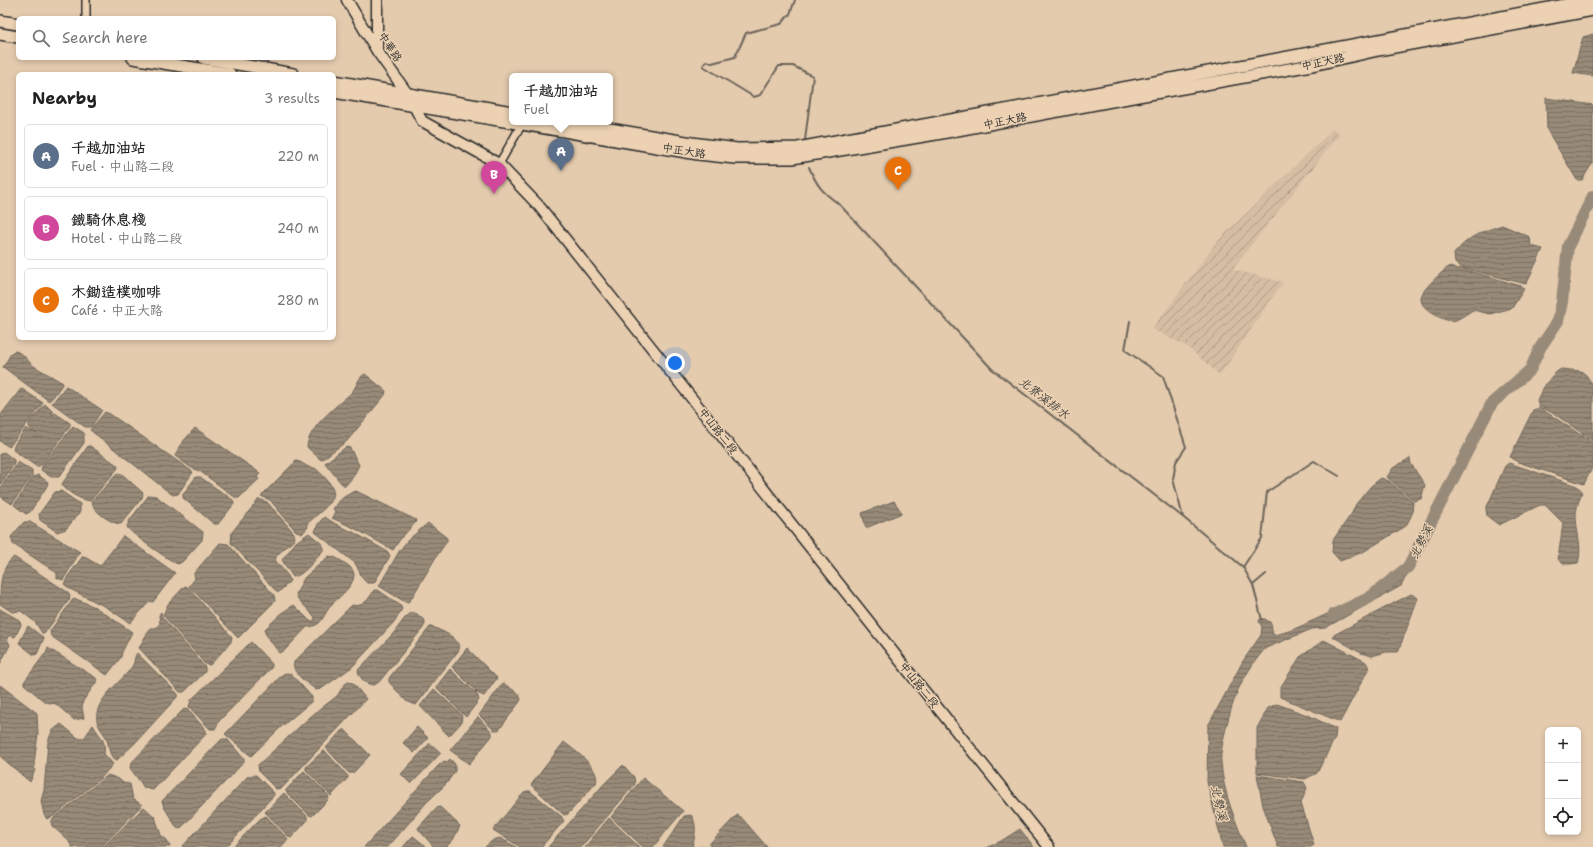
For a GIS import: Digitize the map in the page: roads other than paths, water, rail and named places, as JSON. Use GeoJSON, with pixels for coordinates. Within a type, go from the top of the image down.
{"type":"FeatureCollection","features":[{"type":"Feature","properties":{"kind":"main road","name":"中正大路"},"geometry":{"type":"LineString","coordinates":[[528,125],[698,154],[735,158],[792,158],[936,134],[1130,97],[1317,64],[1514,14],[1592,0]]}},
{"type":"Feature","properties":{"kind":"main road","name":"中正大路"},"geometry":{"type":"LineString","coordinates":[[586,125],[736,149],[798,148],[1399,42],[1593,10]]}},
{"type":"Feature","properties":{"kind":"main road"},"geometry":{"type":"LineString","coordinates":[[0,21],[16,24]]}},
{"type":"Feature","properties":{"kind":"main road"},"geometry":{"type":"LineString","coordinates":[[0,34],[16,37]]}},
{"type":"Feature","properties":{"kind":"main road"},"geometry":{"type":"LineString","coordinates":[[145,60],[218,72]]}},
{"type":"Feature","properties":{"kind":"main road"},"geometry":{"type":"LineString","coordinates":[[215,60],[282,72]]}},
{"type":"Feature","properties":{"kind":"main road"},"geometry":{"type":"LineString","coordinates":[[336,81],[509,111]]}},
{"type":"Feature","properties":{"kind":"main road"},"geometry":{"type":"LineString","coordinates":[[336,92],[413,106]]}},
{"type":"Feature","properties":{"kind":"main road","name":"中正大路"},"geometry":{"type":"LineString","coordinates":[[413,106],[509,122]]}},
{"type":"Feature","properties":{"kind":"street"},"geometry":{"type":"LineString","coordinates":[[86,0],[86,16]]}},
{"type":"Feature","properties":{"kind":"street","name":"中華路"},"geometry":{"type":"LineString","coordinates":[[347,0],[377,51],[408,94],[413,106]]}},
{"type":"Feature","properties":{"kind":"street"},"geometry":{"type":"LineString","coordinates":[[377,0],[377,51]]}},
{"type":"Feature","properties":{"kind":"street","name":"中山路二段"},"geometry":{"type":"LineString","coordinates":[[413,106],[422,121],[499,164],[539,206],[913,678],[1050,847]]}},
{"type":"Feature","properties":{"kind":"street"},"geometry":{"type":"LineString","coordinates":[[499,164],[521,125]]}},
{"type":"Feature","properties":{"kind":"water"},"geometry":{"type":"Polygon","coordinates":[[[1593,34],[1593,76],[1573,73],[1583,37],[1593,34]]]}},
{"type":"Feature","properties":{"kind":"water"},"geometry":{"type":"Polygon","coordinates":[[[1546,98],[1593,105],[1593,162],[1582,180],[1577,180],[1547,130],[1546,98]]]}},
{"type":"Feature","properties":{"kind":"water"},"geometry":{"type":"Polygon","coordinates":[[[1502,225],[1530,237],[1531,246],[1543,249],[1526,284],[1463,268],[1455,263],[1454,254],[1465,243],[1475,235],[1502,225]]]}},
{"type":"Feature","properties":{"kind":"water"},"geometry":{"type":"Polygon","coordinates":[[[1449,266],[1457,270],[1459,268],[1521,286],[1524,289],[1512,308],[1490,314],[1473,310],[1457,320],[1447,320],[1428,310],[1424,306],[1421,298],[1428,285],[1449,266]]]}},
{"type":"Feature","properties":{"kind":"water"},"geometry":{"type":"Polygon","coordinates":[[[16,351],[23,355],[32,365],[63,383],[49,401],[3,367],[12,352],[16,351]]]}},
{"type":"Feature","properties":{"kind":"water"},"geometry":{"type":"Polygon","coordinates":[[[1561,369],[1581,371],[1593,385],[1593,441],[1556,415],[1539,406],[1537,400],[1544,387],[1553,375],[1561,369]]]}},
{"type":"Feature","properties":{"kind":"water"},"geometry":{"type":"Polygon","coordinates":[[[365,374],[386,391],[385,395],[347,441],[321,460],[307,447],[313,431],[325,416],[352,392],[359,379],[365,374]]]}},
{"type":"Feature","properties":{"kind":"water"},"geometry":{"type":"Polygon","coordinates":[[[66,386],[102,410],[91,427],[85,427],[52,403],[66,386]]]}},
{"type":"Feature","properties":{"kind":"water"},"geometry":{"type":"Polygon","coordinates":[[[22,389],[43,403],[9,447],[0,441],[0,416],[22,389]]]}},
{"type":"Feature","properties":{"kind":"water"},"geometry":{"type":"Polygon","coordinates":[[[45,404],[53,412],[52,416],[55,413],[70,423],[70,426],[42,464],[37,467],[13,450],[14,445],[26,428],[37,434],[29,427],[29,423],[45,404]]]}},
{"type":"Feature","properties":{"kind":"water"},"geometry":{"type":"Polygon","coordinates":[[[1540,408],[1593,443],[1593,466],[1584,484],[1518,462],[1510,457],[1533,410],[1540,408]]]}},
{"type":"Feature","properties":{"kind":"water"},"geometry":{"type":"Polygon","coordinates":[[[105,412],[193,472],[178,494],[173,495],[170,493],[90,430],[105,412]]]}},
{"type":"Feature","properties":{"kind":"water"},"geometry":{"type":"Polygon","coordinates":[[[73,426],[84,433],[84,443],[59,477],[51,477],[41,470],[42,466],[73,426]]]}},
{"type":"Feature","properties":{"kind":"water"},"geometry":{"type":"Polygon","coordinates":[[[195,428],[260,473],[257,477],[259,479],[239,498],[236,498],[201,472],[190,467],[175,456],[180,445],[195,428]]]}},
{"type":"Feature","properties":{"kind":"water"},"geometry":{"type":"Polygon","coordinates":[[[88,446],[117,465],[118,468],[90,501],[74,495],[62,484],[88,446]]]}},
{"type":"Feature","properties":{"kind":"water"},"geometry":{"type":"Polygon","coordinates":[[[346,447],[350,448],[359,465],[353,477],[345,486],[325,463],[346,447]]]}},
{"type":"Feature","properties":{"kind":"water"},"geometry":{"type":"Polygon","coordinates":[[[4,452],[14,460],[14,464],[0,485],[0,454],[4,452]]]}},
{"type":"Feature","properties":{"kind":"water"},"geometry":{"type":"Polygon","coordinates":[[[1410,458],[1411,464],[1425,485],[1421,499],[1414,501],[1387,477],[1393,468],[1410,458]]]}},
{"type":"Feature","properties":{"kind":"water"},"geometry":{"type":"Polygon","coordinates":[[[296,461],[315,468],[325,478],[334,492],[333,498],[307,524],[308,527],[302,534],[295,530],[270,500],[261,496],[296,461]]]}},
{"type":"Feature","properties":{"kind":"water"},"geometry":{"type":"Polygon","coordinates":[[[18,462],[32,471],[32,476],[12,504],[0,496],[0,489],[18,462]]]}},
{"type":"Feature","properties":{"kind":"water"},"geometry":{"type":"Polygon","coordinates":[[[1509,463],[1577,486],[1582,491],[1576,513],[1580,551],[1578,563],[1564,564],[1558,559],[1563,523],[1545,505],[1540,505],[1499,525],[1487,516],[1486,509],[1505,466],[1509,463]]]}},
{"type":"Feature","properties":{"kind":"water"},"geometry":{"type":"Polygon","coordinates":[[[118,473],[122,474],[143,493],[142,498],[121,524],[104,517],[96,510],[91,502],[118,473]]]}},
{"type":"Feature","properties":{"kind":"water"},"geometry":{"type":"Polygon","coordinates":[[[38,475],[48,482],[47,486],[30,512],[26,514],[14,505],[33,477],[38,475]]]}},
{"type":"Feature","properties":{"kind":"water"},"geometry":{"type":"Polygon","coordinates":[[[196,477],[200,477],[233,500],[234,504],[218,524],[214,524],[183,498],[183,494],[196,477]]]}},
{"type":"Feature","properties":{"kind":"water"},"geometry":{"type":"Polygon","coordinates":[[[1381,478],[1389,481],[1413,502],[1412,514],[1406,526],[1363,552],[1340,561],[1332,552],[1333,540],[1352,513],[1356,504],[1371,486],[1381,478]]]}},
{"type":"Feature","properties":{"kind":"water"},"geometry":{"type":"Polygon","coordinates":[[[61,491],[80,504],[80,512],[66,529],[57,532],[40,520],[39,514],[55,492],[61,491]]]}},
{"type":"Feature","properties":{"kind":"water"},"geometry":{"type":"Polygon","coordinates":[[[356,491],[416,520],[393,550],[354,528],[332,518],[335,511],[333,509],[338,503],[352,492],[356,491]]]}},
{"type":"Feature","properties":{"kind":"water"},"geometry":{"type":"Polygon","coordinates":[[[149,495],[156,496],[203,532],[202,540],[182,562],[178,564],[151,547],[127,527],[129,521],[149,495]]]}},
{"type":"Feature","properties":{"kind":"water"},"geometry":{"type":"Polygon","coordinates":[[[259,499],[267,502],[294,533],[295,539],[277,555],[275,560],[288,576],[290,581],[278,593],[231,543],[232,532],[259,499]]]}},
{"type":"Feature","properties":{"kind":"water"},"geometry":{"type":"Polygon","coordinates":[[[894,501],[902,513],[866,528],[862,513],[894,501]]]}},
{"type":"Feature","properties":{"kind":"water"},"geometry":{"type":"Polygon","coordinates":[[[324,517],[388,552],[390,556],[374,583],[367,583],[363,579],[355,563],[315,532],[318,524],[324,517]]]}},
{"type":"Feature","properties":{"kind":"water"},"geometry":{"type":"Polygon","coordinates":[[[24,522],[30,522],[80,552],[63,580],[57,578],[57,573],[13,544],[11,537],[24,522]]]}},
{"type":"Feature","properties":{"kind":"water"},"geometry":{"type":"Polygon","coordinates":[[[428,523],[447,538],[447,541],[411,599],[408,602],[405,602],[379,586],[400,550],[408,540],[428,523]]]}},
{"type":"Feature","properties":{"kind":"water"},"geometry":{"type":"Polygon","coordinates":[[[309,533],[323,545],[324,549],[301,574],[293,577],[282,560],[296,542],[309,533]]]}},
{"type":"Feature","properties":{"kind":"water"},"geometry":{"type":"Polygon","coordinates":[[[123,536],[175,573],[153,602],[150,601],[130,623],[106,607],[70,589],[64,584],[83,556],[100,566],[123,536]]]}},
{"type":"Feature","properties":{"kind":"water"},"geometry":{"type":"Polygon","coordinates":[[[220,543],[228,544],[274,595],[275,601],[238,638],[189,586],[195,579],[194,573],[220,543]]]}},
{"type":"Feature","properties":{"kind":"water"},"geometry":{"type":"Polygon","coordinates":[[[329,556],[338,559],[352,569],[354,574],[353,580],[346,591],[331,605],[318,624],[312,627],[307,627],[284,651],[279,653],[265,633],[265,629],[283,612],[294,605],[310,621],[314,621],[315,617],[298,599],[296,594],[304,578],[329,556]]]}},
{"type":"Feature","properties":{"kind":"water"},"geometry":{"type":"Polygon","coordinates":[[[14,557],[69,593],[69,600],[44,634],[35,622],[21,611],[12,612],[0,604],[3,572],[9,561],[14,557]]]}},
{"type":"Feature","properties":{"kind":"water","name":"北勢溪"},"geometry":{"type":"Polygon","coordinates":[[[1404,564],[1410,569],[1401,586],[1325,628],[1312,629],[1266,648],[1252,666],[1237,692],[1224,735],[1221,755],[1224,784],[1246,847],[1223,847],[1207,782],[1208,726],[1243,661],[1261,635],[1262,627],[1259,621],[1260,619],[1265,619],[1271,623],[1273,635],[1295,629],[1387,590],[1401,579],[1404,564]]]}},
{"type":"Feature","properties":{"kind":"water"},"geometry":{"type":"Polygon","coordinates":[[[185,586],[189,588],[232,637],[231,642],[210,665],[205,664],[163,615],[168,604],[185,586]]]}},
{"type":"Feature","properties":{"kind":"water"},"geometry":{"type":"Polygon","coordinates":[[[374,590],[378,590],[400,605],[402,609],[394,622],[352,667],[321,689],[316,690],[298,674],[295,670],[294,662],[352,605],[356,606],[365,602],[374,590]]]}},
{"type":"Feature","properties":{"kind":"water"},"geometry":{"type":"Polygon","coordinates":[[[1411,594],[1418,598],[1398,652],[1386,652],[1372,656],[1361,653],[1332,636],[1411,594]]]}},
{"type":"Feature","properties":{"kind":"water"},"geometry":{"type":"Polygon","coordinates":[[[74,598],[95,607],[132,632],[121,657],[107,675],[51,636],[50,631],[74,598]]]}},
{"type":"Feature","properties":{"kind":"water"},"geometry":{"type":"Polygon","coordinates":[[[0,609],[19,620],[21,625],[15,637],[10,635],[7,639],[10,645],[0,664],[0,609]]]}},
{"type":"Feature","properties":{"kind":"water"},"geometry":{"type":"Polygon","coordinates":[[[161,612],[162,617],[205,667],[205,672],[184,692],[180,692],[139,648],[150,628],[155,628],[160,624],[159,615],[161,612]]]}},
{"type":"Feature","properties":{"kind":"water"},"geometry":{"type":"Polygon","coordinates":[[[412,612],[417,614],[425,621],[423,628],[379,682],[371,685],[363,680],[358,670],[412,612]]]}},
{"type":"Feature","properties":{"kind":"water"},"geometry":{"type":"Polygon","coordinates":[[[28,626],[44,638],[37,654],[34,655],[19,643],[28,626]]]}},
{"type":"Feature","properties":{"kind":"water"},"geometry":{"type":"Polygon","coordinates":[[[430,627],[433,627],[454,638],[459,645],[459,650],[416,705],[406,701],[389,682],[389,678],[430,627]]]}},
{"type":"Feature","properties":{"kind":"water"},"geometry":{"type":"Polygon","coordinates":[[[1324,640],[1366,662],[1369,668],[1340,722],[1280,697],[1280,688],[1300,657],[1324,640]]]}},
{"type":"Feature","properties":{"kind":"water"},"geometry":{"type":"Polygon","coordinates":[[[251,642],[272,664],[272,667],[219,721],[215,729],[210,729],[189,707],[191,700],[251,642]]]}},
{"type":"Feature","properties":{"kind":"water"},"geometry":{"type":"Polygon","coordinates":[[[48,648],[96,678],[97,681],[83,701],[82,708],[84,718],[74,720],[56,704],[45,702],[24,684],[48,648]]]}},
{"type":"Feature","properties":{"kind":"water"},"geometry":{"type":"Polygon","coordinates":[[[467,648],[497,678],[484,696],[479,694],[452,667],[467,648]]]}},
{"type":"Feature","properties":{"kind":"water"},"geometry":{"type":"Polygon","coordinates":[[[137,653],[178,694],[178,696],[135,743],[117,760],[114,760],[110,754],[106,737],[99,727],[97,713],[104,698],[133,665],[137,653]]]}},
{"type":"Feature","properties":{"kind":"water"},"geometry":{"type":"Polygon","coordinates":[[[450,669],[477,694],[479,700],[466,717],[436,687],[450,669]]]}},
{"type":"Feature","properties":{"kind":"water"},"geometry":{"type":"Polygon","coordinates":[[[283,674],[291,674],[312,697],[312,701],[281,727],[251,756],[225,734],[283,674]]]}},
{"type":"Feature","properties":{"kind":"water"},"geometry":{"type":"Polygon","coordinates":[[[348,682],[353,683],[366,699],[282,788],[276,789],[259,772],[258,765],[310,717],[337,696],[344,685],[348,682]]]}},
{"type":"Feature","properties":{"kind":"water"},"geometry":{"type":"Polygon","coordinates":[[[503,683],[519,694],[521,700],[499,730],[494,730],[479,715],[503,683]]]}},
{"type":"Feature","properties":{"kind":"water"},"geometry":{"type":"Polygon","coordinates":[[[0,685],[37,713],[38,734],[34,763],[35,770],[30,782],[0,756],[0,685]]]}},
{"type":"Feature","properties":{"kind":"water"},"geometry":{"type":"Polygon","coordinates":[[[434,689],[462,715],[461,723],[449,736],[420,706],[434,689]]]}},
{"type":"Feature","properties":{"kind":"water"},"geometry":{"type":"Polygon","coordinates":[[[1277,704],[1310,716],[1336,729],[1335,738],[1317,773],[1305,779],[1257,773],[1257,728],[1268,708],[1277,704]]]}},
{"type":"Feature","properties":{"kind":"water"},"geometry":{"type":"Polygon","coordinates":[[[184,709],[188,710],[206,730],[206,734],[153,790],[144,788],[130,768],[131,763],[184,709]]]}},
{"type":"Feature","properties":{"kind":"water"},"geometry":{"type":"Polygon","coordinates":[[[478,717],[492,732],[492,736],[469,764],[450,750],[478,717]]]}},
{"type":"Feature","properties":{"kind":"water"},"geometry":{"type":"Polygon","coordinates":[[[61,724],[78,738],[82,739],[93,725],[102,738],[104,754],[113,764],[101,778],[54,816],[47,819],[44,815],[41,801],[44,790],[48,742],[52,731],[61,724]]]}},
{"type":"Feature","properties":{"kind":"water"},"geometry":{"type":"Polygon","coordinates":[[[417,727],[428,738],[414,753],[403,743],[417,727]]]}},
{"type":"Feature","properties":{"kind":"water"},"geometry":{"type":"Polygon","coordinates":[[[342,730],[345,730],[370,755],[353,773],[349,773],[326,748],[342,730]]]}},
{"type":"Feature","properties":{"kind":"water"},"geometry":{"type":"Polygon","coordinates":[[[222,739],[227,739],[244,759],[244,762],[180,829],[177,828],[162,801],[222,739]]]}},
{"type":"Feature","properties":{"kind":"water"},"geometry":{"type":"Polygon","coordinates":[[[564,742],[586,760],[597,777],[596,783],[568,814],[564,815],[531,785],[564,742]]]}},
{"type":"Feature","properties":{"kind":"water"},"geometry":{"type":"Polygon","coordinates":[[[430,743],[441,753],[411,784],[401,774],[430,743]]]}},
{"type":"Feature","properties":{"kind":"water"},"geometry":{"type":"Polygon","coordinates":[[[323,751],[325,751],[348,776],[348,778],[331,796],[306,770],[306,767],[323,751]]]}},
{"type":"Feature","properties":{"kind":"water"},"geometry":{"type":"Polygon","coordinates":[[[450,759],[455,764],[455,771],[446,784],[426,803],[388,847],[364,847],[439,765],[450,759]]]}},
{"type":"Feature","properties":{"kind":"water"},"geometry":{"type":"Polygon","coordinates":[[[623,765],[634,777],[635,784],[581,847],[548,847],[604,784],[623,765]]]}},
{"type":"Feature","properties":{"kind":"water"},"geometry":{"type":"Polygon","coordinates":[[[304,771],[328,795],[329,799],[312,816],[309,815],[286,792],[286,790],[304,771]]]}},
{"type":"Feature","properties":{"kind":"water"},"geometry":{"type":"Polygon","coordinates":[[[108,775],[119,779],[123,783],[130,784],[133,799],[142,805],[101,847],[72,847],[68,840],[52,826],[51,822],[108,775]]]}},
{"type":"Feature","properties":{"kind":"water"},"geometry":{"type":"Polygon","coordinates":[[[256,775],[274,793],[274,795],[226,847],[182,847],[248,776],[256,775]]]}},
{"type":"Feature","properties":{"kind":"water"},"geometry":{"type":"Polygon","coordinates":[[[1257,775],[1304,782],[1307,788],[1301,803],[1314,845],[1311,847],[1278,847],[1263,806],[1257,775]]]}},
{"type":"Feature","properties":{"kind":"water"},"geometry":{"type":"Polygon","coordinates":[[[643,778],[683,811],[653,847],[643,847],[611,817],[643,778]]]}},
{"type":"Feature","properties":{"kind":"water"},"geometry":{"type":"Polygon","coordinates":[[[530,791],[561,816],[564,821],[541,847],[520,847],[493,830],[524,792],[530,791]]]}},
{"type":"Feature","properties":{"kind":"water"},"geometry":{"type":"Polygon","coordinates":[[[284,793],[307,816],[307,821],[291,838],[265,812],[284,793]]]}},
{"type":"Feature","properties":{"kind":"water"},"geometry":{"type":"Polygon","coordinates":[[[144,807],[155,817],[161,835],[167,840],[170,847],[103,847],[144,807]]]}},
{"type":"Feature","properties":{"kind":"water"},"geometry":{"type":"Polygon","coordinates":[[[440,807],[460,826],[453,840],[446,847],[434,847],[418,828],[436,808],[440,807]]]}},
{"type":"Feature","properties":{"kind":"water"},"geometry":{"type":"Polygon","coordinates":[[[691,815],[695,822],[695,835],[692,847],[663,847],[684,816],[691,815]]]}},
{"type":"Feature","properties":{"kind":"water"},"geometry":{"type":"Polygon","coordinates":[[[737,815],[741,817],[767,847],[698,847],[710,846],[710,843],[737,815]]]}},
{"type":"Feature","properties":{"kind":"water"},"geometry":{"type":"Polygon","coordinates":[[[266,816],[288,839],[281,847],[233,847],[260,819],[266,816]]]}},
{"type":"Feature","properties":{"kind":"water"},"geometry":{"type":"Polygon","coordinates":[[[609,818],[639,847],[585,847],[609,818]]]}},
{"type":"Feature","properties":{"kind":"water"},"geometry":{"type":"Polygon","coordinates":[[[1020,829],[1034,847],[988,847],[1001,841],[1020,829]]]}},
{"type":"Feature","properties":{"kind":"water"},"geometry":{"type":"Polygon","coordinates":[[[413,836],[427,847],[403,847],[413,836]]]}},
{"type":"Feature","properties":{"kind":"water"},"geometry":{"type":"Polygon","coordinates":[[[500,838],[516,847],[485,847],[493,840],[500,838]]]}},
{"type":"Feature","properties":{"kind":"waterway","name":"北寮溪排水"},"geometry":{"type":"LineString","coordinates":[[795,0],[790,14],[781,24],[746,33],[735,57],[712,63],[706,61],[703,66],[754,97],[760,95],[779,66],[793,66],[813,76],[805,140]]}},
{"type":"Feature","properties":{"kind":"waterway","name":"北寮溪排水"},"geometry":{"type":"LineString","coordinates":[[809,167],[824,192],[839,204],[992,369],[1184,518],[1243,567],[1253,585],[1262,620]]}},
{"type":"Feature","properties":{"kind":"waterway","name":"北勢溪"},"geometry":{"type":"LineString","coordinates":[[1333,615],[1369,598],[1408,567],[1492,403],[1530,370],[1540,348],[1558,321],[1562,302],[1568,246],[1593,196]]}},
{"type":"Feature","properties":{"kind":"waterway"},"geometry":{"type":"LineString","coordinates":[[1130,321],[1125,350],[1163,376],[1186,447],[1176,462],[1173,479],[1183,517]]}},
{"type":"Feature","properties":{"kind":"waterway"},"geometry":{"type":"LineString","coordinates":[[1243,567],[1262,538],[1267,492],[1314,461],[1339,476]]}},
{"type":"Feature","properties":{"kind":"waterway"},"geometry":{"type":"LineString","coordinates":[[1253,585],[1266,574]]}},
{"type":"Feature","properties":{"kind":"place","name":"千越加油站"},"geometry":{"type":"Point","coordinates":[561,171]}},
{"type":"Feature","properties":{"kind":"place","name":"木鋤造樸咖啡"},"geometry":{"type":"Point","coordinates":[898,190]}},
{"type":"Feature","properties":{"kind":"place","name":"鐵騎休息棧"},"geometry":{"type":"Point","coordinates":[494,194]}}]}
